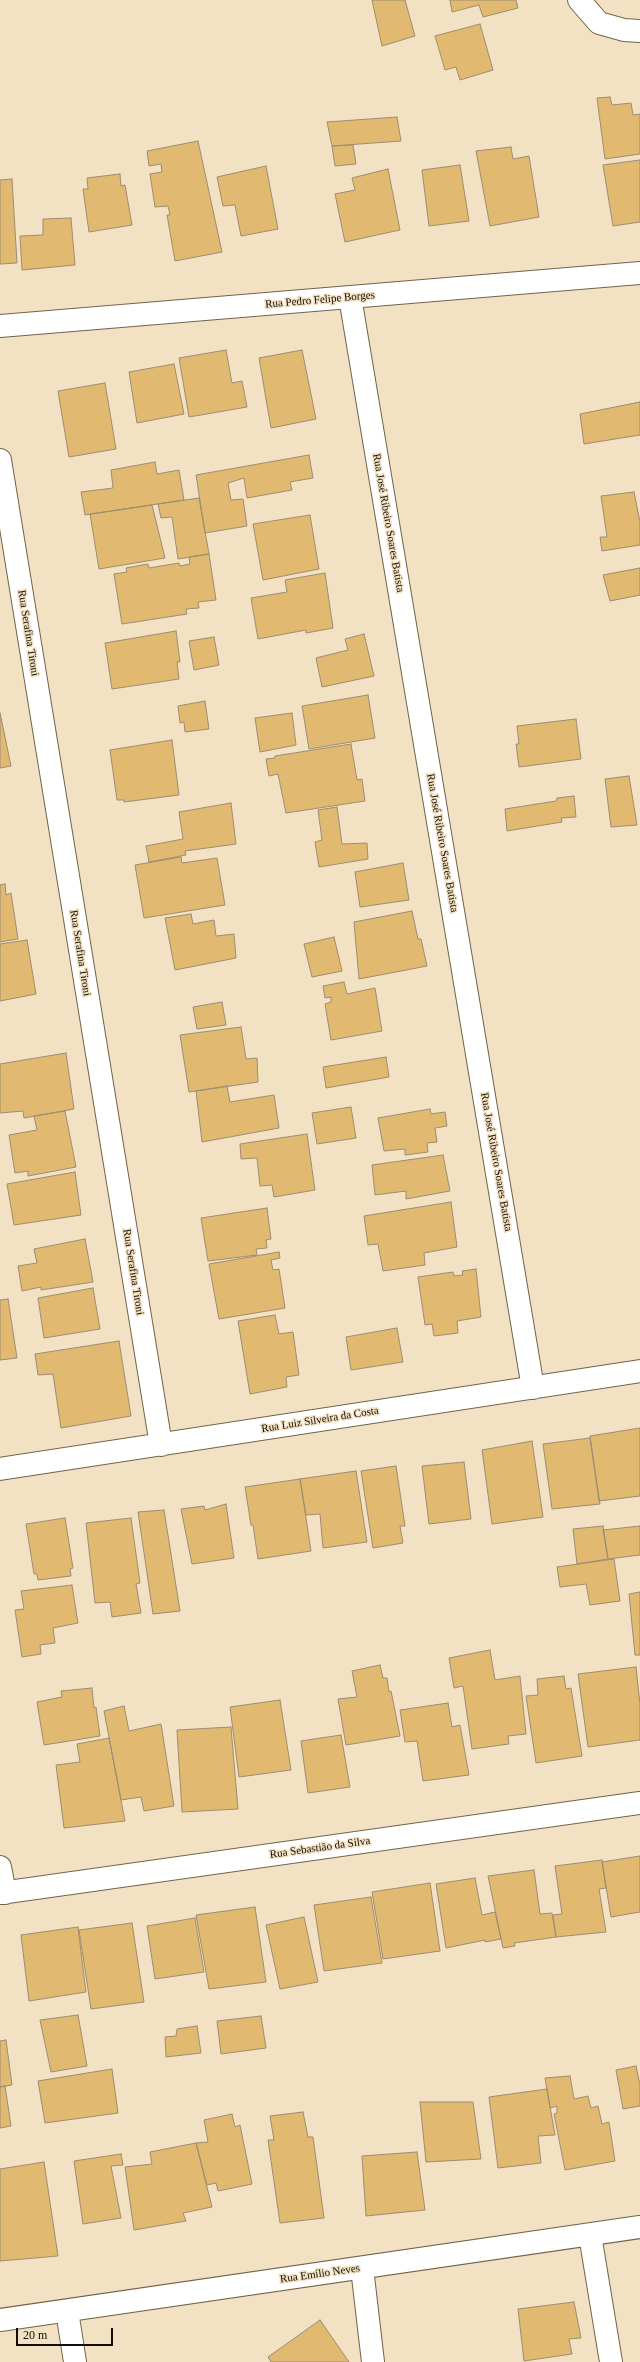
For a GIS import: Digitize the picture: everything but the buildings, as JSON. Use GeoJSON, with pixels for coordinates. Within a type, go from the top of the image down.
{"type":"FeatureCollection","features":[{"type":"Feature","properties":{"kind":"street"},"geometry":{"type":"LineString","coordinates":[[579,0],[599,23],[624,30],[640,31]]}},
{"type":"Feature","properties":{"kind":"street","name":"Rua Pedro Felipe Borges"},"geometry":{"type":"LineString","coordinates":[[0,326],[640,273]]}},
{"type":"Feature","properties":{"kind":"street","name":"Rua José Ribeiro Soares Batista"},"geometry":{"type":"LineString","coordinates":[[350,297],[533,1388]]}},
{"type":"Feature","properties":{"kind":"street","name":"Rua Serafina Tironi"},"geometry":{"type":"LineString","coordinates":[[0,460],[161,1445]]}},
{"type":"Feature","properties":{"kind":"street","name":"Rua Luiz Silveira da Costa"},"geometry":{"type":"LineString","coordinates":[[0,1469],[640,1371]]}},
{"type":"Feature","properties":{"kind":"street","name":"Rua Sebastião da Silva"},"geometry":{"type":"LineString","coordinates":[[2,1893],[640,1803]]}},
{"type":"Feature","properties":{"kind":"street"},"geometry":{"type":"LineString","coordinates":[[0,1867],[2,1893]]}},
{"type":"Feature","properties":{"kind":"street","name":"Rua Emílio Neves"},"geometry":{"type":"LineString","coordinates":[[0,2320],[640,2228]]}},
{"type":"Feature","properties":{"kind":"street"},"geometry":{"type":"LineString","coordinates":[[590,2235],[610,2362]]}},
{"type":"Feature","properties":{"kind":"street"},"geometry":{"type":"LineString","coordinates":[[362,2268],[373,2362]]}},
{"type":"Feature","properties":{"kind":"street"},"geometry":{"type":"LineString","coordinates":[[67,2311],[75,2362]]}}]}
